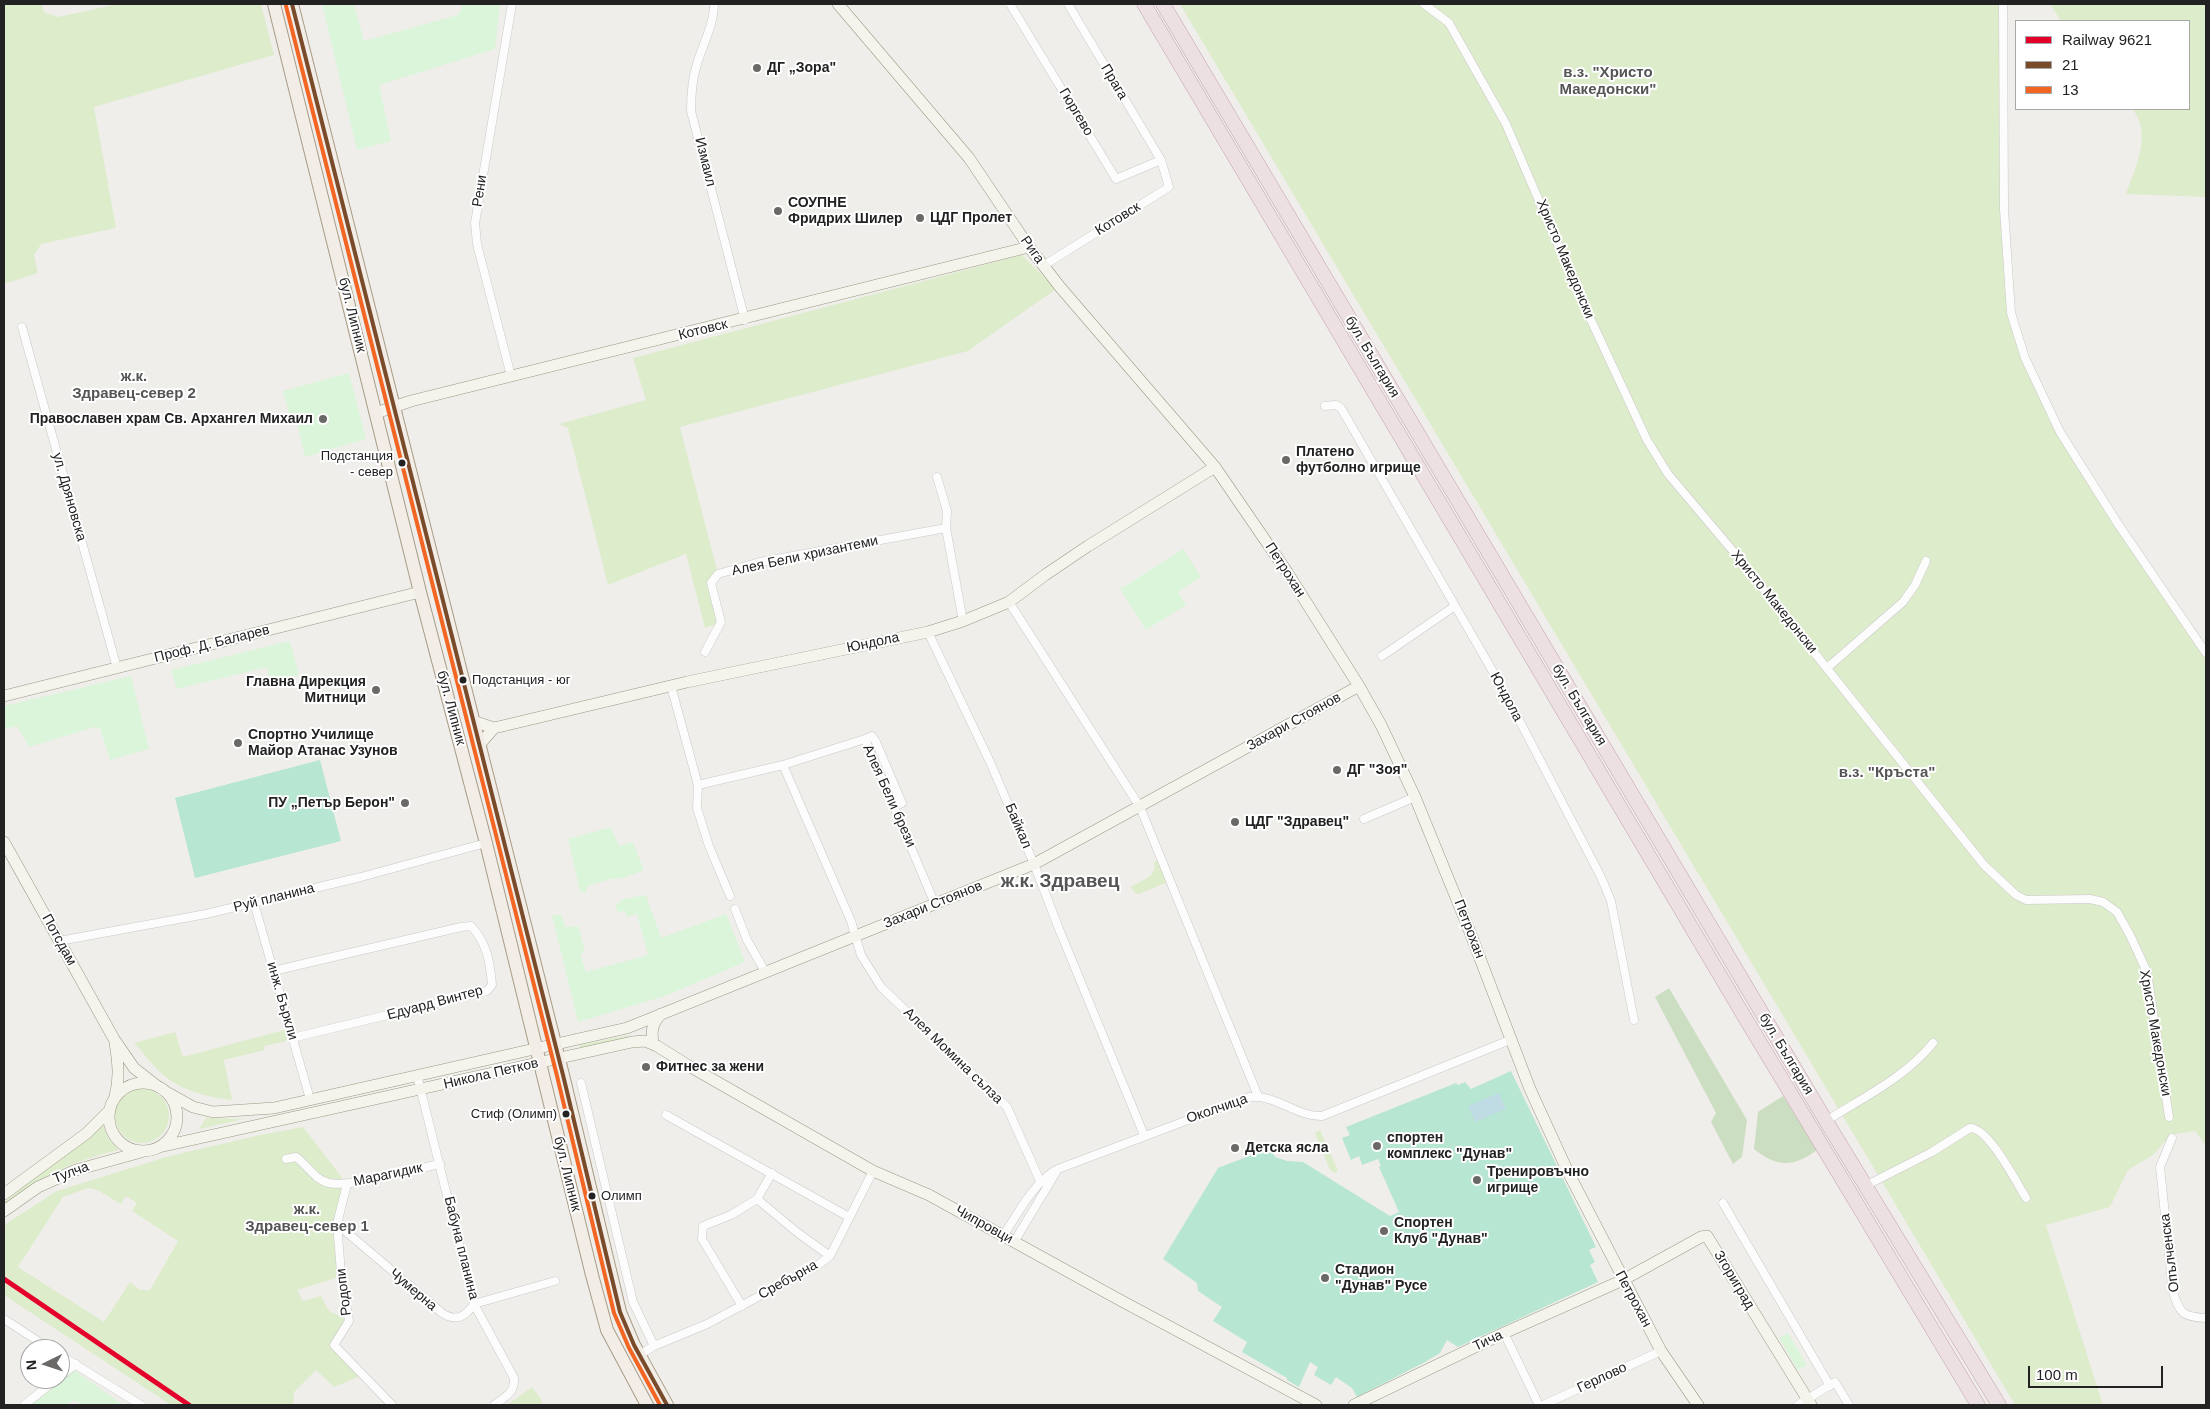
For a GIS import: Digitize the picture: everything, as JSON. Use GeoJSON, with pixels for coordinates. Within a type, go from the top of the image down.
{"type":"FeatureCollection","features":[{"type":"Feature","properties":{"kind":"highway","name":"бул. България"},"geometry":{"type":"LineString","coordinates":[[1144,4],[1738,1008],[1978,1405]]}},
{"type":"Feature","properties":{"kind":"highway","name":"бул. България"},"geometry":{"type":"LineString","coordinates":[[1162,4],[1865,1186],[1999,1405]]}},
{"type":"Feature","properties":{"kind":"main road","name":"бул. Липник"},"geometry":{"type":"LineString","coordinates":[[274,4],[420,592],[486,844],[592,1275],[608,1330],[647,1405]]}},
{"type":"Feature","properties":{"kind":"main road","name":"бул. Липник"},"geometry":{"type":"LineString","coordinates":[[292,4],[559,1059],[620,1312],[639,1354],[667,1405]]}},
{"type":"Feature","properties":{"kind":"street","name":"Рени"},"geometry":{"type":"LineString","coordinates":[[511,376],[477,244],[475,223],[512,4]]}},
{"type":"Feature","properties":{"kind":"street","name":"Измаил"},"geometry":{"type":"LineString","coordinates":[[714,4],[714,14],[696,66],[691,92],[692,110],[745,320]]}},
{"type":"Feature","properties":{"kind":"street","name":"Рига"},"geometry":{"type":"LineString","coordinates":[[838,4],[969,158],[1043,266],[1215,466]]}},
{"type":"Feature","properties":{"kind":"street","name":"Гюргево"},"geometry":{"type":"LineString","coordinates":[[1010,4],[1116,179],[1161,160]]}},
{"type":"Feature","properties":{"kind":"street","name":"Прага"},"geometry":{"type":"LineString","coordinates":[[1068,4],[1161,160]]}},
{"type":"Feature","properties":{"kind":"street","name":"Христо Македонски"},"geometry":{"type":"LineString","coordinates":[[1424,4],[1449,23],[1506,124],[1583,303],[1647,440],[1668,474],[1827,668],[1984,865],[2016,895],[2026,900],[2090,900],[2103,902],[2118,912],[2147,972],[2169,1117]]}},
{"type":"Feature","properties":{"kind":"street"},"geometry":{"type":"LineString","coordinates":[[2003,4],[2004,209],[2011,313],[2025,358],[2060,432],[2118,524],[2206,653]]}},
{"type":"Feature","properties":{"kind":"street","name":"Котовск"},"geometry":{"type":"LineString","coordinates":[[1043,266],[1169,186],[1161,160]]}},
{"type":"Feature","properties":{"kind":"street","name":"Котовск"},"geometry":{"type":"LineString","coordinates":[[376,413],[511,376],[745,320],[1029,247]]}},
{"type":"Feature","properties":{"kind":"street","name":"ул. Дряновска"},"geometry":{"type":"LineString","coordinates":[[22,327],[117,668]]}},
{"type":"Feature","properties":{"kind":"street","name":"Юндола"},"geometry":{"type":"LineString","coordinates":[[1325,406],[1336,404],[1341,408],[1502,689],[1612,901],[1634,1020]]}},
{"type":"Feature","properties":{"kind":"street","name":"Юндола"},"geometry":{"type":"LineString","coordinates":[[494,728],[671,686],[928,632],[963,621],[1009,602],[1088,546],[1215,466]]}},
{"type":"Feature","properties":{"kind":"street","name":"Петрохан"},"geometry":{"type":"LineString","coordinates":[[1215,466],[1360,686],[1415,797],[1540,1112],[1623,1280],[1660,1350],[1698,1405]]}},
{"type":"Feature","properties":{"kind":"street"},"geometry":{"type":"LineString","coordinates":[[937,477],[947,511],[946,528],[963,621]]}},
{"type":"Feature","properties":{"kind":"street","name":"Алея Бели хризантеми"},"geometry":{"type":"LineString","coordinates":[[705,652],[721,622],[711,583],[718,574],[760,562],[946,528]]}},
{"type":"Feature","properties":{"kind":"street"},"geometry":{"type":"LineString","coordinates":[[1827,668],[1903,602],[1915,585],[1926,561]]}},
{"type":"Feature","properties":{"kind":"street","name":"Проф. Д. Баларев"},"geometry":{"type":"LineString","coordinates":[[4,696],[420,592]]}},
{"type":"Feature","properties":{"kind":"street"},"geometry":{"type":"LineString","coordinates":[[1009,602],[1140,807],[1258,1096]]}},
{"type":"Feature","properties":{"kind":"street"},"geometry":{"type":"LineString","coordinates":[[1382,656],[1455,606]]}},
{"type":"Feature","properties":{"kind":"street","name":"Байкал"},"geometry":{"type":"LineString","coordinates":[[928,632],[990,762],[1034,864],[1059,930],[1144,1135]]}},
{"type":"Feature","properties":{"kind":"street"},"geometry":{"type":"LineString","coordinates":[[671,686],[698,785],[697,808],[709,846],[730,896]]}},
{"type":"Feature","properties":{"kind":"street","name":"Захари Стоянов"},"geometry":{"type":"LineString","coordinates":[[627,1028],[1034,864],[1360,686]]}},
{"type":"Feature","properties":{"kind":"street"},"geometry":{"type":"LineString","coordinates":[[473,721],[494,728],[480,744]]}},
{"type":"Feature","properties":{"kind":"street","name":"Алея Бели брези"},"geometry":{"type":"LineString","coordinates":[[698,785],[783,765],[865,739],[935,904]]}},
{"type":"Feature","properties":{"kind":"street"},"geometry":{"type":"LineString","coordinates":[[783,765],[856,937]]}},
{"type":"Feature","properties":{"kind":"street"},"geometry":{"type":"LineString","coordinates":[[1364,819],[1415,797]]}},
{"type":"Feature","properties":{"kind":"street","name":"Потсдам"},"geometry":{"type":"LineString","coordinates":[[4,842],[114,1039],[134,1068],[157,1086]]}},
{"type":"Feature","properties":{"kind":"street","name":"Руй планина"},"geometry":{"type":"LineString","coordinates":[[59,941],[206,914],[486,844]]}},
{"type":"Feature","properties":{"kind":"street","name":"инж. Бъркли"},"geometry":{"type":"LineString","coordinates":[[254,903],[310,1099]]}},
{"type":"Feature","properties":{"kind":"street"},"geometry":{"type":"LineString","coordinates":[[735,909],[748,940],[766,973]]}},
{"type":"Feature","properties":{"kind":"street","name":"Едуард Винтер"},"geometry":{"type":"LineString","coordinates":[[273,971],[461,927],[471,926],[479,934],[487,948],[492,985],[487,992],[292,1038]]}},
{"type":"Feature","properties":{"kind":"street","name":"Алея Момина сълза"},"geometry":{"type":"LineString","coordinates":[[856,937],[861,955],[880,987],[1007,1107],[1040,1181]]}},
{"type":"Feature","properties":{"kind":"street"},"geometry":{"type":"LineString","coordinates":[[653,1044],[653,1022],[664,1012]]}},
{"type":"Feature","properties":{"kind":"street"},"geometry":{"type":"LineString","coordinates":[[627,1028],[640,1033],[653,1044]]}},
{"type":"Feature","properties":{"kind":"street","name":"Никола Петков"},"geometry":{"type":"LineString","coordinates":[[168,1093],[193,1107],[213,1112],[274,1108],[627,1028]]}},
{"type":"Feature","properties":{"kind":"street","name":"Потсдам"},"geometry":{"type":"LineString","coordinates":[[114,1039],[119,1068],[118,1084],[114,1098]]}},
{"type":"Feature","properties":{"kind":"street","name":"Околчица"},"geometry":{"type":"LineString","coordinates":[[1040,1181],[1058,1169],[1234,1101],[1258,1096],[1307,1114],[1322,1116],[1510,1040]]}},
{"type":"Feature","properties":{"kind":"street","name":"Никола Петков"},"geometry":{"type":"LineString","coordinates":[[159,1147],[632,1042],[645,1041],[653,1044]]}},
{"type":"Feature","properties":{"kind":"street"},"geometry":{"type":"LineString","coordinates":[[1826,1120],[1894,1078],[1924,1054],[1933,1043]]}},
{"type":"Feature","properties":{"kind":"street","name":"Чипровци"},"geometry":{"type":"LineString","coordinates":[[653,1044],[873,1171],[929,1194],[1316,1405]]}},
{"type":"Feature","properties":{"kind":"street","name":"Бабуна планина"},"geometry":{"type":"LineString","coordinates":[[417,1076],[474,1304],[514,1378],[514,1389],[512,1392],[494,1405]]}},
{"type":"Feature","properties":{"kind":"street"},"geometry":{"type":"LineString","coordinates":[[148,1083],[168,1093],[173,1101],[177,1118],[171,1136],[159,1147],[146,1151],[130,1148],[116,1137],[111,1129],[109,1111],[114,1098],[128,1086],[148,1083]]}},
{"type":"Feature","properties":{"kind":"street"},"geometry":{"type":"LineString","coordinates":[[581,1083],[633,1302],[654,1346]]}},
{"type":"Feature","properties":{"kind":"street","name":"Тулча"},"geometry":{"type":"LineString","coordinates":[[4,1194],[87,1133],[109,1111]]}},
{"type":"Feature","properties":{"kind":"street"},"geometry":{"type":"LineString","coordinates":[[666,1115],[849,1218]]}},
{"type":"Feature","properties":{"kind":"street"},"geometry":{"type":"LineString","coordinates":[[1865,1186],[1932,1152],[1970,1128],[1976,1128],[1983,1133],[1999,1155],[2026,1198]]}},
{"type":"Feature","properties":{"kind":"street","name":"Опълченска"},"geometry":{"type":"LineString","coordinates":[[2172,1138],[2160,1167],[2173,1292],[2179,1310],[2187,1316],[2206,1318]]}},
{"type":"Feature","properties":{"kind":"street","name":"Тулча"},"geometry":{"type":"LineString","coordinates":[[4,1211],[38,1187],[76,1170],[146,1151]]}},
{"type":"Feature","properties":{"kind":"street","name":"Марагидик"},"geometry":{"type":"LineString","coordinates":[[286,1159],[296,1157],[311,1173],[328,1183],[347,1184],[440,1164]]}},
{"type":"Feature","properties":{"kind":"street"},"geometry":{"type":"LineString","coordinates":[[1014,1242],[1058,1169]]}},
{"type":"Feature","properties":{"kind":"street","name":"Сребърна"},"geometry":{"type":"LineString","coordinates":[[639,1354],[707,1324],[818,1265],[830,1256],[873,1171]]}},
{"type":"Feature","properties":{"kind":"street"},"geometry":{"type":"LineString","coordinates":[[742,1306],[702,1239],[703,1226],[731,1215],[757,1198],[772,1174]]}},
{"type":"Feature","properties":{"kind":"street"},"geometry":{"type":"LineString","coordinates":[[1003,1236],[1040,1181]]}},
{"type":"Feature","properties":{"kind":"street","name":"Родопи"},"geometry":{"type":"LineString","coordinates":[[347,1184],[337,1224],[341,1273],[349,1321],[334,1345],[391,1405]]}},
{"type":"Feature","properties":{"kind":"street"},"geometry":{"type":"LineString","coordinates":[[757,1198],[798,1233],[830,1256]]}},
{"type":"Feature","properties":{"kind":"street"},"geometry":{"type":"LineString","coordinates":[[1723,1203],[1830,1386]]}},
{"type":"Feature","properties":{"kind":"street","name":"Чумерна"},"geometry":{"type":"LineString","coordinates":[[337,1224],[450,1318],[458,1318],[468,1314],[474,1304],[555,1280]]}},
{"type":"Feature","properties":{"kind":"street","name":"Згориград"},"geometry":{"type":"LineString","coordinates":[[1623,1280],[1701,1237],[1707,1236],[1805,1403]]}},
{"type":"Feature","properties":{"kind":"street","name":"Тича"},"geometry":{"type":"LineString","coordinates":[[1354,1405],[1504,1333],[1623,1280]]}},
{"type":"Feature","properties":{"kind":"street"},"geometry":{"type":"LineString","coordinates":[[4,1319],[35,1339]]}},
{"type":"Feature","properties":{"kind":"street"},"geometry":{"type":"LineString","coordinates":[[1504,1333],[1538,1405]]}},
{"type":"Feature","properties":{"kind":"street","name":"Герлово"},"geometry":{"type":"LineString","coordinates":[[1543,1405],[1660,1350]]}},
{"type":"Feature","properties":{"kind":"street"},"geometry":{"type":"LineString","coordinates":[[70,1361],[141,1405]]}},
{"type":"Feature","properties":{"kind":"street"},"geometry":{"type":"LineString","coordinates":[[70,1369],[76,1364]]}},
{"type":"Feature","properties":{"kind":"street"},"geometry":{"type":"LineString","coordinates":[[1805,1403],[1835,1382],[1849,1405]]}},
{"type":"Feature","properties":{"kind":"street"},"geometry":{"type":"LineString","coordinates":[[24,1405],[45,1389]]}},
{"type":"Feature","properties":{"kind":"green space"},"geometry":{"type":"Polygon","coordinates":[[[4,4],[42,4],[44,12],[58,17],[118,4],[261,4],[274,55],[94,107],[116,228],[41,244],[34,255],[38,273],[4,284],[4,4]]]}},
{"type":"Feature","properties":{"kind":"green space"},"geometry":{"type":"Polygon","coordinates":[[[322,4],[354,4],[364,41],[458,15],[463,4],[500,4],[495,49],[379,85],[391,141],[357,150],[322,4]]]}},
{"type":"Feature","properties":{"kind":"green space"},"geometry":{"type":"Polygon","coordinates":[[[1180,4],[2004,4],[2009,302],[2025,358],[2060,432],[2206,653],[2206,1146],[2195,1131],[2171,1135],[2153,1155],[2128,1170],[2110,1207],[2046,1225],[2103,1405],[2015,1405],[1180,4]]]}},
{"type":"Feature","properties":{"kind":"green space"},"geometry":{"type":"Polygon","coordinates":[[[2050,4],[2206,4],[2206,197],[2126,194],[2142,140],[2138,118],[2133,110],[2190,110],[2190,20],[2060,20],[2050,4]]]}},
{"type":"Feature","properties":{"kind":"green space"},"geometry":{"type":"Polygon","coordinates":[[[1022,255],[1056,289],[968,351],[680,427],[718,574],[711,583],[721,622],[705,628],[686,554],[608,585],[568,428],[559,424],[646,400],[633,358],[1022,255]]]}},
{"type":"Feature","properties":{"kind":"green space"},"geometry":{"type":"Polygon","coordinates":[[[349,373],[366,439],[305,457],[295,413],[289,414],[283,391],[349,373]]]}},
{"type":"Feature","properties":{"kind":"green space"},"geometry":{"type":"Polygon","coordinates":[[[1183,549],[1201,577],[1178,592],[1186,605],[1146,630],[1120,589],[1183,549]]]}},
{"type":"Feature","properties":{"kind":"green space"},"geometry":{"type":"Polygon","coordinates":[[[290,641],[299,675],[270,682],[267,667],[177,689],[171,670],[290,641]]]}},
{"type":"Feature","properties":{"kind":"green space"},"geometry":{"type":"Polygon","coordinates":[[[131,676],[149,749],[110,760],[100,728],[95,727],[29,747],[17,726],[4,729],[4,706],[131,676]]]}},
{"type":"Feature","properties":{"kind":"green space"},"geometry":{"type":"Polygon","coordinates":[[[320,760],[341,841],[195,878],[175,798],[320,760]]]}},
{"type":"Feature","properties":{"kind":"green space"},"geometry":{"type":"Polygon","coordinates":[[[611,827],[619,846],[633,842],[644,870],[624,878],[611,879],[587,886],[586,893],[580,891],[568,839],[611,827]]]}},
{"type":"Feature","properties":{"kind":"green space"},"geometry":{"type":"Polygon","coordinates":[[[1160,859],[1170,881],[1139,894],[1135,893],[1131,887],[1151,875],[1155,867],[1154,862],[1160,859]]]}},
{"type":"Feature","properties":{"kind":"green space"},"geometry":{"type":"Polygon","coordinates":[[[646,895],[661,938],[726,914],[745,962],[665,996],[578,1022],[552,915],[562,915],[565,927],[578,926],[585,952],[580,954],[586,972],[648,955],[637,914],[626,917],[625,911],[618,912],[615,905],[623,899],[646,895]]]}},
{"type":"Feature","properties":{"kind":"green space"},"geometry":{"type":"Polygon","coordinates":[[[1669,988],[1747,1120],[1742,1157],[1733,1164],[1711,1122],[1716,1113],[1655,997],[1669,988]]]}},
{"type":"Feature","properties":{"kind":"green space"},"geometry":{"type":"Polygon","coordinates":[[[288,1029],[291,1040],[264,1046],[265,1050],[224,1060],[232,1100],[203,1095],[176,1084],[157,1069],[134,1043],[175,1032],[183,1057],[288,1029]]]}},
{"type":"Feature","properties":{"kind":"green space"},"geometry":{"type":"Polygon","coordinates":[[[626,1036],[639,1038],[580,1048],[580,1045],[626,1036]]]}},
{"type":"Feature","properties":{"kind":"green space","name":"Спортен Клуб \"Дунав\""},"geometry":{"type":"Polygon","coordinates":[[[1511,1071],[1596,1247],[1589,1250],[1595,1262],[1590,1265],[1598,1282],[1458,1347],[1447,1340],[1440,1353],[1357,1397],[1352,1388],[1336,1377],[1331,1385],[1314,1375],[1318,1367],[1310,1362],[1299,1387],[1242,1352],[1247,1342],[1213,1321],[1222,1307],[1198,1291],[1197,1283],[1163,1259],[1218,1168],[1270,1148],[1275,1157],[1287,1161],[1303,1162],[1390,1216],[1399,1212],[1379,1167],[1381,1166],[1378,1159],[1362,1165],[1359,1156],[1351,1160],[1342,1138],[1350,1135],[1346,1127],[1456,1083],[1458,1085],[1465,1082],[1471,1089],[1511,1071]]]}},
{"type":"Feature","properties":{"kind":"green space"},"geometry":{"type":"Polygon","coordinates":[[[142,1089],[152,1091],[161,1097],[167,1106],[169,1116],[167,1126],[161,1135],[152,1141],[142,1143],[132,1141],[123,1135],[117,1126],[115,1116],[117,1106],[123,1097],[132,1091],[142,1089]]]}},
{"type":"Feature","properties":{"kind":"green space"},"geometry":{"type":"Polygon","coordinates":[[[1783,1096],[1817,1150],[1800,1160],[1785,1163],[1770,1159],[1754,1149],[1758,1112],[1783,1096]]]}},
{"type":"Feature","properties":{"kind":"green space"},"geometry":{"type":"Polygon","coordinates":[[[206,1118],[244,1119],[199,1129],[206,1118]]]}},
{"type":"Feature","properties":{"kind":"green space"},"geometry":{"type":"Polygon","coordinates":[[[103,1125],[108,1138],[119,1150],[86,1159],[58,1171],[4,1205],[4,1202],[103,1125]]]}},
{"type":"Feature","properties":{"kind":"green space"},"geometry":{"type":"Polygon","coordinates":[[[303,1127],[347,1184],[337,1224],[336,1278],[297,1290],[303,1301],[321,1296],[329,1311],[349,1321],[334,1345],[363,1375],[334,1387],[316,1370],[294,1392],[293,1405],[171,1405],[4,1295],[4,1225],[57,1191],[166,1157],[303,1127]],[[88,1188],[63,1197],[18,1267],[104,1322],[130,1282],[140,1290],[150,1290],[178,1241],[132,1211],[137,1203],[126,1196],[121,1204],[97,1190],[88,1188]]]}},
{"type":"Feature","properties":{"kind":"green space"},"geometry":{"type":"Polygon","coordinates":[[[1320,1130],[1338,1171],[1335,1173],[1330,1170],[1315,1133],[1320,1130]]]}},
{"type":"Feature","properties":{"kind":"green space"},"geometry":{"type":"Polygon","coordinates":[[[1788,1333],[1807,1365],[1798,1370],[1779,1338],[1788,1333]]]}},
{"type":"Feature","properties":{"kind":"green space"},"geometry":{"type":"Polygon","coordinates":[[[74,1370],[123,1405],[81,1405],[77,1401],[72,1401],[67,1405],[30,1405],[50,1389],[70,1389],[70,1373],[74,1370]]]}},
{"type":"Feature","properties":{"kind":"green space"},"geometry":{"type":"Polygon","coordinates":[[[532,1387],[543,1405],[507,1405],[532,1387]]]}},
{"type":"Feature","properties":{"kind":"water"},"geometry":{"type":"Polygon","coordinates":[[[1499,1093],[1506,1109],[1475,1122],[1468,1106],[1499,1093]]]}},
{"type":"Feature","properties":{"kind":"rail line","name":"9621"},"geometry":{"type":"LineString","coordinates":[[4,1279],[189,1405]]}},
{"type":"Feature","properties":{"kind":"transit line","name":"21"},"geometry":{"type":"LineString","coordinates":[[292,4],[563,1075],[620,1312],[634,1345],[667,1405]]}},
{"type":"Feature","properties":{"kind":"transit line","name":"13"},"geometry":{"type":"LineString","coordinates":[[286,6],[557,1076],[614,1313],[629,1348],[660,1405]]}},
{"type":"Feature","properties":{"kind":"place","name":"ДГ „Зора\""},"geometry":{"type":"Point","coordinates":[757,68]}},
{"type":"Feature","properties":{"kind":"place","name":"СОУПНЕ Фридрих Шилер"},"geometry":{"type":"Point","coordinates":[778,211]}},
{"type":"Feature","properties":{"kind":"place","name":"ЦДГ Пролет"},"geometry":{"type":"Point","coordinates":[920,218]}},
{"type":"Feature","properties":{"kind":"place","name":"Православен храм Св. Архангел Михаил"},"geometry":{"type":"Point","coordinates":[323,419]}},
{"type":"Feature","properties":{"kind":"place","name":"Платено футболно игрище"},"geometry":{"type":"Point","coordinates":[1286,460]}},
{"type":"Feature","properties":{"kind":"place","name":"Подстанция - север"},"geometry":{"type":"Point","coordinates":[402,463]}},
{"type":"Feature","properties":{"kind":"place","name":"Подстанция - юг"},"geometry":{"type":"Point","coordinates":[463,680]}},
{"type":"Feature","properties":{"kind":"place","name":"Главна Дирекция Митници"},"geometry":{"type":"Point","coordinates":[376,690]}},
{"type":"Feature","properties":{"kind":"place","name":"Спортно Училище Майор Атанас Узунов"},"geometry":{"type":"Point","coordinates":[238,743]}},
{"type":"Feature","properties":{"kind":"place","name":"ДГ \"Зоя\""},"geometry":{"type":"Point","coordinates":[1337,770]}},
{"type":"Feature","properties":{"kind":"place","name":"ПУ „Петър Берон\""},"geometry":{"type":"Point","coordinates":[405,803]}},
{"type":"Feature","properties":{"kind":"place","name":"ЦДГ \"Здравец\""},"geometry":{"type":"Point","coordinates":[1235,822]}},
{"type":"Feature","properties":{"kind":"place","name":"Фитнес за жени"},"geometry":{"type":"Point","coordinates":[646,1067]}},
{"type":"Feature","properties":{"kind":"place","name":"Стиф (Олимп)"},"geometry":{"type":"Point","coordinates":[566,1114]}},
{"type":"Feature","properties":{"kind":"place","name":"спортен комплекс \"Дунав\""},"geometry":{"type":"Point","coordinates":[1377,1146]}},
{"type":"Feature","properties":{"kind":"place","name":"Детска ясла"},"geometry":{"type":"Point","coordinates":[1235,1148]}},
{"type":"Feature","properties":{"kind":"place","name":"Тренировъчно игрище"},"geometry":{"type":"Point","coordinates":[1477,1180]}},
{"type":"Feature","properties":{"kind":"place","name":"Олимп"},"geometry":{"type":"Point","coordinates":[592,1196]}},
{"type":"Feature","properties":{"kind":"place","name":"Спортен Клуб \"Дунав\""},"geometry":{"type":"Point","coordinates":[1384,1231]}},
{"type":"Feature","properties":{"kind":"place","name":"Стадион \"Дунав\" Русе"},"geometry":{"type":"Point","coordinates":[1325,1278]}},
{"type":"Feature","properties":{"kind":"district","name":"в.з. \"Христо Македонски\""},"geometry":{"type":"Point","coordinates":[1608,82]}},
{"type":"Feature","properties":{"kind":"district","name":"ж.к. Здравец-север 2"},"geometry":{"type":"Point","coordinates":[134,386]}},
{"type":"Feature","properties":{"kind":"district","name":"в.з. \"Кръста\""},"geometry":{"type":"Point","coordinates":[1887,773]}},
{"type":"Feature","properties":{"kind":"district","name":"ж.к. Здравец"},"geometry":{"type":"Point","coordinates":[1060,882]}},
{"type":"Feature","properties":{"kind":"district","name":"ж.к. Здравец-север 1"},"geometry":{"type":"Point","coordinates":[307,1218]}}]}
